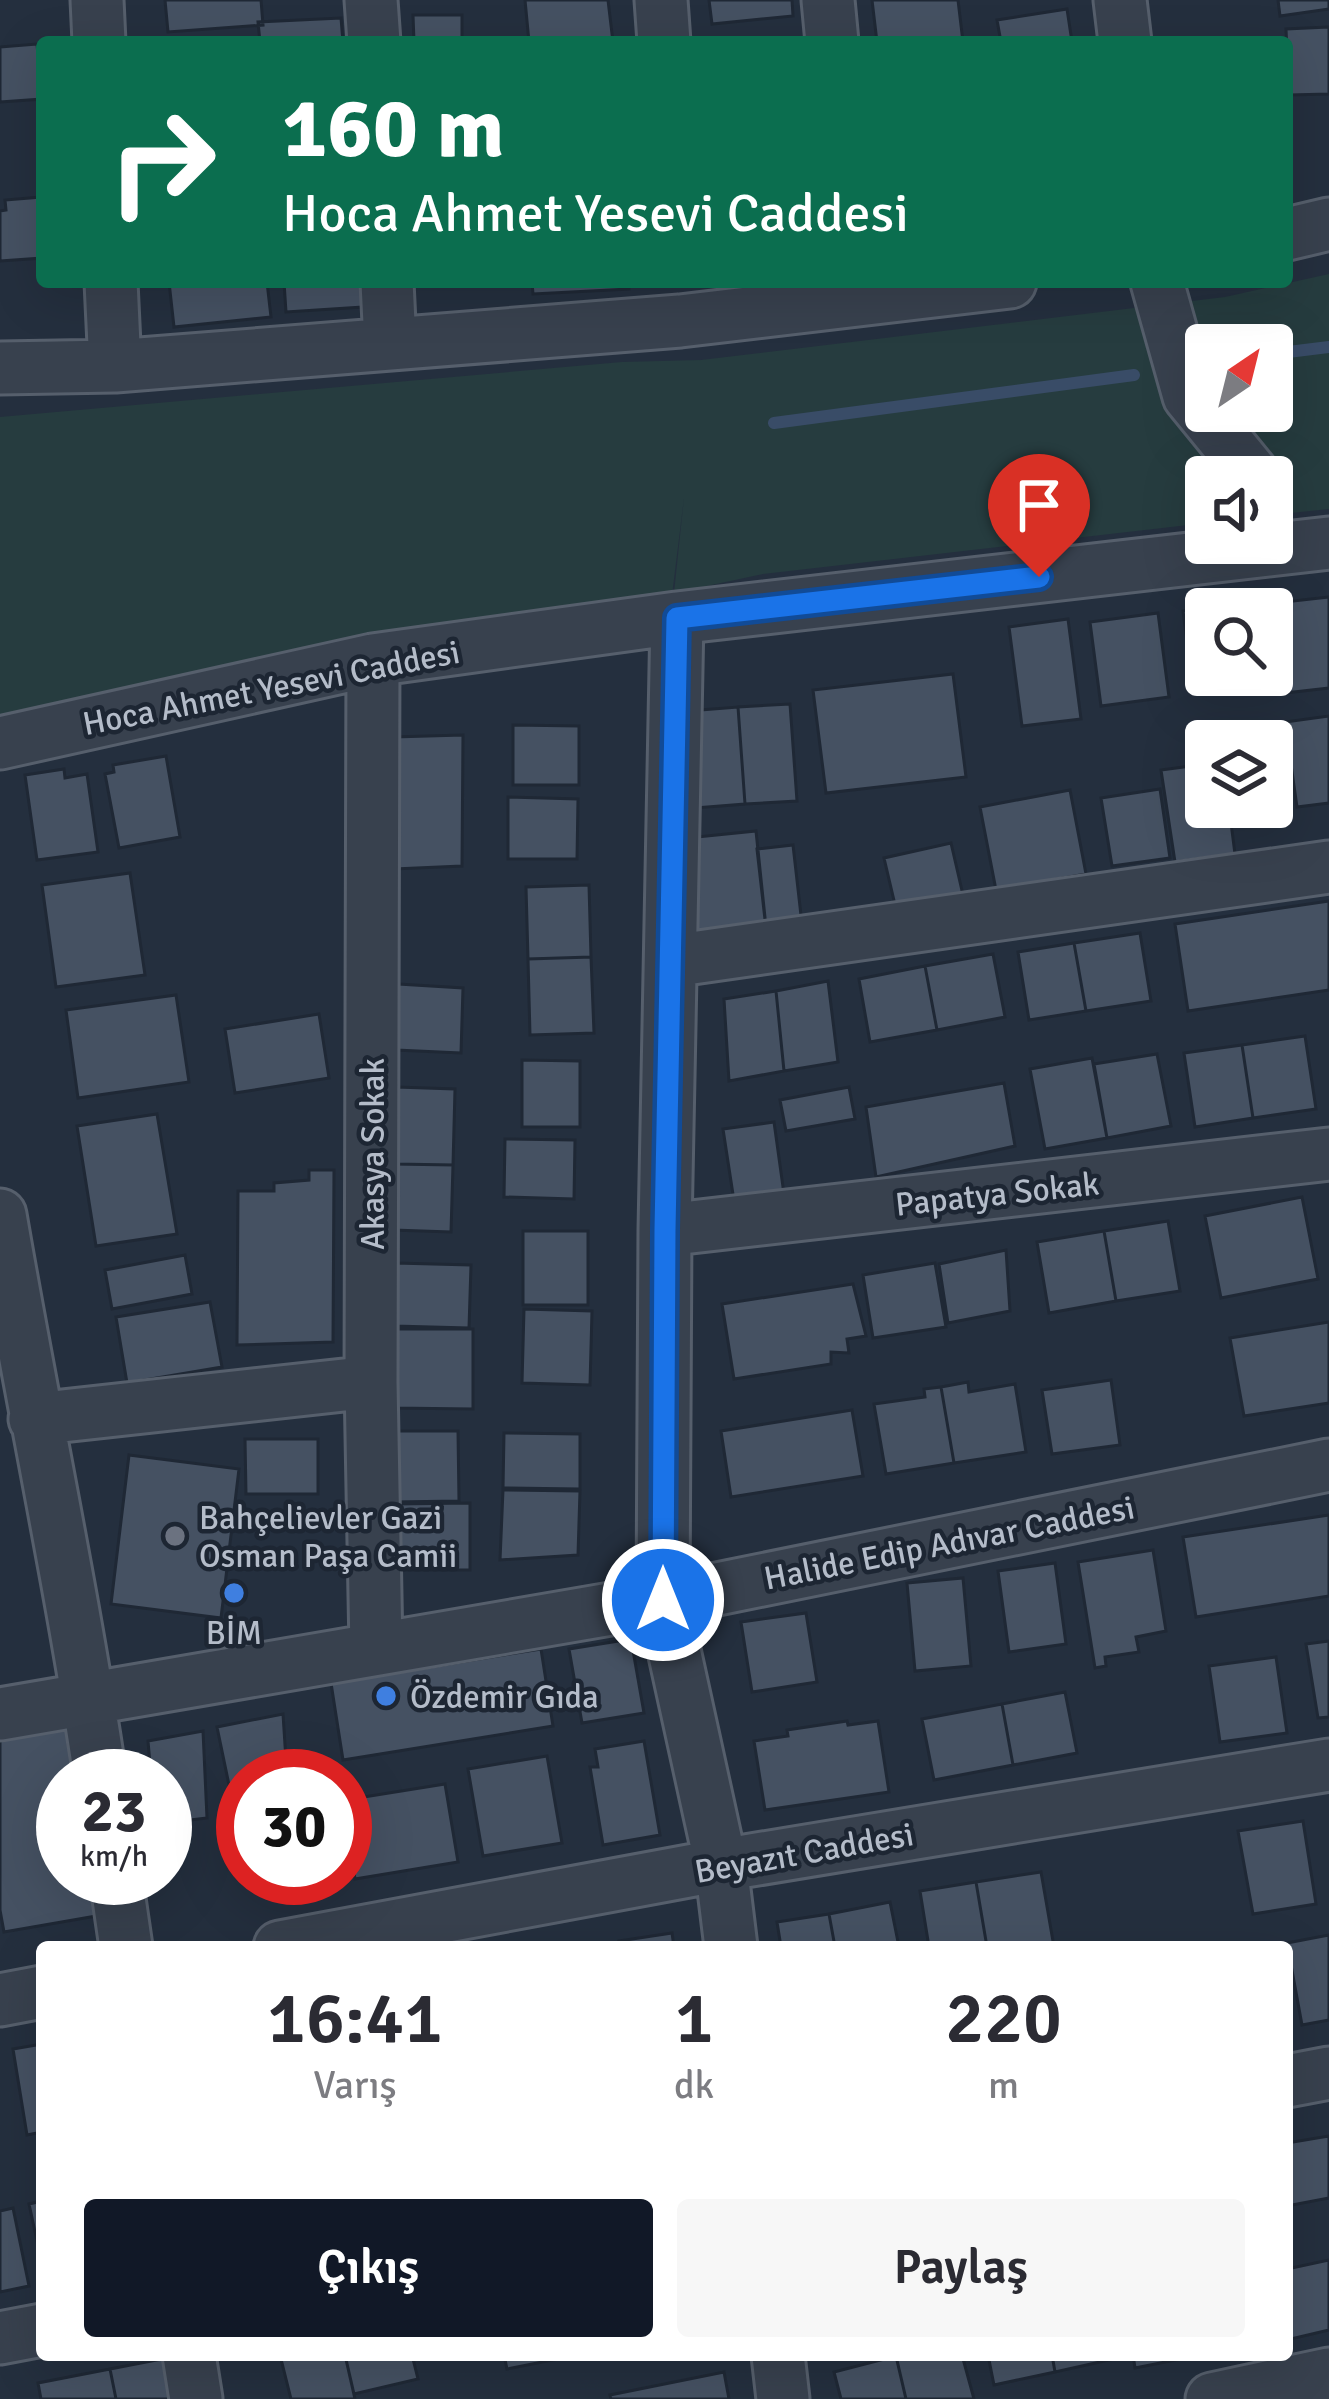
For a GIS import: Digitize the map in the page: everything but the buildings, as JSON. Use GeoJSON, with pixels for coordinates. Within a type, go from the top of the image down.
{"type":"FeatureCollection","features":[{"type":"Feature","properties":{"kind":"street"},"geometry":{"type":"LineString","coordinates":[[97,0],[99,36]]}},
{"type":"Feature","properties":{"kind":"street"},"geometry":{"type":"LineString","coordinates":[[371,0],[374,36]]}},
{"type":"Feature","properties":{"kind":"street"},"geometry":{"type":"LineString","coordinates":[[661,0],[664,36]]}},
{"type":"Feature","properties":{"kind":"street"},"geometry":{"type":"LineString","coordinates":[[828,0],[831,36]]}},
{"type":"Feature","properties":{"kind":"street"},"geometry":{"type":"LineString","coordinates":[[1120,0],[1124,36]]}},
{"type":"Feature","properties":{"kind":"street"},"geometry":{"type":"LineString","coordinates":[[1293,233],[1329,224]]}},
{"type":"Feature","properties":{"kind":"street"},"geometry":{"type":"LineString","coordinates":[[111,288],[115,365]]}},
{"type":"Feature","properties":{"kind":"street"},"geometry":{"type":"LineString","coordinates":[[387,288],[390,344]]}},
{"type":"Feature","properties":{"kind":"street"},"geometry":{"type":"LineString","coordinates":[[0,368],[115,365],[390,344],[679,302],[907,288]]}},
{"type":"Feature","properties":{"kind":"street"},"geometry":{"type":"LineString","coordinates":[[1159,288],[1189,396],[1238,456]]}},
{"type":"Feature","properties":{"kind":"street"},"geometry":{"type":"LineString","coordinates":[[1293,518],[1320,544]]}},
{"type":"Feature","properties":{"kind":"street","name":"Hoca Ahmet Yesevi Caddesi"},"geometry":{"type":"LineString","coordinates":[[0,743],[373,660],[677,618],[1320,544]]}},
{"type":"Feature","properties":{"kind":"street"},"geometry":{"type":"LineString","coordinates":[[677,618],[663,1600],[722,1865],[730,1941]]}},
{"type":"Feature","properties":{"kind":"street","name":"Akasya Sokak"},"geometry":{"type":"LineString","coordinates":[[373,660],[371,1382],[376,1649]]}},
{"type":"Feature","properties":{"kind":"street"},"geometry":{"type":"LineString","coordinates":[[671,961],[1329,867]]}},
{"type":"Feature","properties":{"kind":"street","name":"Papatya Sokak"},"geometry":{"type":"LineString","coordinates":[[665,1230],[1329,1154]]}},
{"type":"Feature","properties":{"kind":"street"},"geometry":{"type":"LineString","coordinates":[[0,1215],[26,1453],[88,1698],[96,1749]]}},
{"type":"Feature","properties":{"kind":"street"},"geometry":{"type":"LineString","coordinates":[[26,1453],[371,1382]]}},
{"type":"Feature","properties":{"kind":"street","name":"Halide Edip Adıvar Caddesi"},"geometry":{"type":"LineString","coordinates":[[0,1714],[663,1600],[1329,1465]]}},
{"type":"Feature","properties":{"kind":"street","name":"Beyazıt Caddesi"},"geometry":{"type":"LineString","coordinates":[[312,1941],[722,1865],[1329,1765]]}},
{"type":"Feature","properties":{"kind":"street"},"geometry":{"type":"LineString","coordinates":[[120,1905],[125,1941]]}},
{"type":"Feature","properties":{"kind":"street"},"geometry":{"type":"LineString","coordinates":[[0,2000],[36,1993]]}},
{"type":"Feature","properties":{"kind":"street"},"geometry":{"type":"LineString","coordinates":[[1293,2080],[1329,2073]]}},
{"type":"Feature","properties":{"kind":"street"},"geometry":{"type":"LineString","coordinates":[[0,2338],[36,2331]]}},
{"type":"Feature","properties":{"kind":"street"},"geometry":{"type":"LineString","coordinates":[[190,2361],[196,2399]]}},
{"type":"Feature","properties":{"kind":"street"},"geometry":{"type":"LineString","coordinates":[[779,2361],[783,2399]]}},
{"type":"Feature","properties":{"kind":"street"},"geometry":{"type":"LineString","coordinates":[[1212,2399],[1329,2374]]}},
{"type":"Feature","properties":{"kind":"green space"},"geometry":{"type":"Polygon","coordinates":[[[1329,274],[1329,509],[1293,513],[1293,456],[1185,456],[1185,525],[763,574],[674,593],[684,498],[672,595],[0,717],[0,417],[622,362],[701,360],[1225,297],[1293,288],[1293,282],[1329,274]]]}},
{"type":"Feature","properties":{"kind":"waterway"},"geometry":{"type":"LineString","coordinates":[[1293,351],[1329,347]]}},
{"type":"Feature","properties":{"kind":"waterway"},"geometry":{"type":"LineString","coordinates":[[774,423],[1134,375]]}},
{"type":"Feature","properties":{"kind":"place","name":"Bahçelievler Gazi Osman Paşa Camii"},"geometry":{"type":"Point","coordinates":[175,1536]}},
{"type":"Feature","properties":{"kind":"place","name":"BİM"},"geometry":{"type":"Point","coordinates":[234,1593]}},
{"type":"Feature","properties":{"kind":"place","name":"Özdemir Gıda"},"geometry":{"type":"Point","coordinates":[386,1696]}},
{"type":"Feature","properties":{"kind":"route"},"geometry":{"type":"LineString","coordinates":[[663,1600],[677,618],[1039,577]]}}]}
